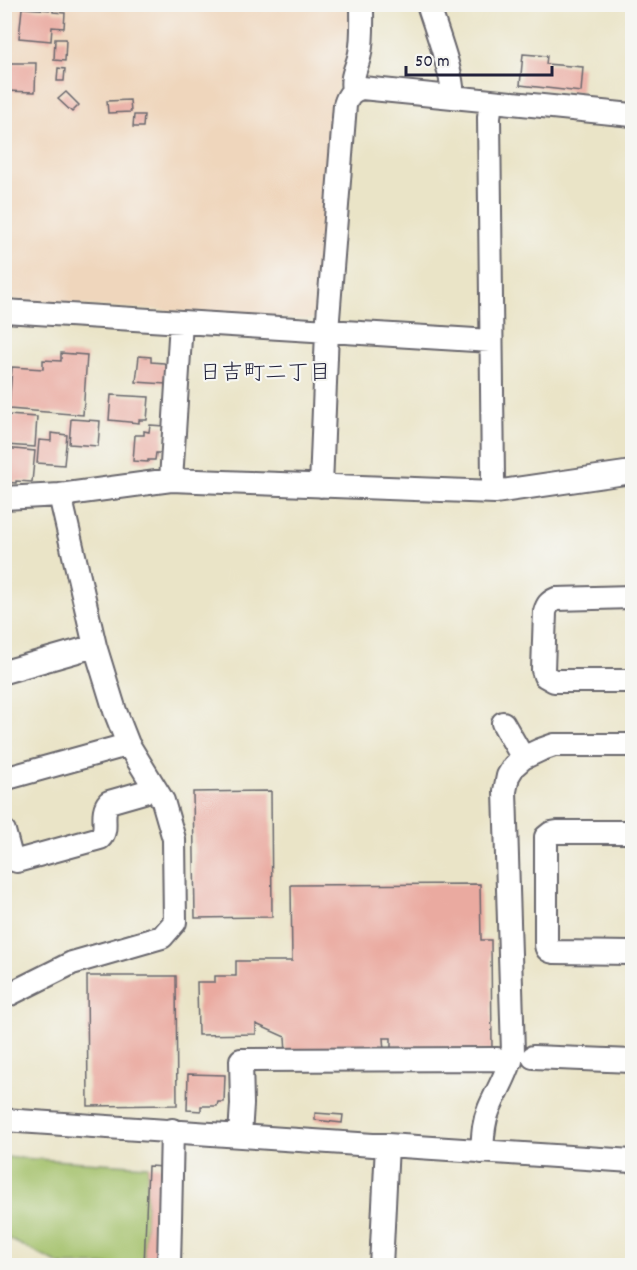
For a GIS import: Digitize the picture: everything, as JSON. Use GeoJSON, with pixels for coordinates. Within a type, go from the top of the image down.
{"type":"FeatureCollection","features":[{"type":"Feature","properties":{"kind":"street"},"geometry":{"type":"LineString","coordinates":[[353,90],[352,78],[361,52],[362,4]]}},
{"type":"Feature","properties":{"kind":"street"},"geometry":{"type":"LineString","coordinates":[[428,4],[451,79],[452,97]]}},
{"type":"Feature","properties":{"kind":"street"},"geometry":{"type":"LineString","coordinates":[[321,486],[327,331],[347,96],[353,90],[362,88],[633,115]]}},
{"type":"Feature","properties":{"kind":"street"},"geometry":{"type":"LineString","coordinates":[[491,102],[489,117],[491,341],[495,492]]}},
{"type":"Feature","properties":{"kind":"street"},"geometry":{"type":"LineString","coordinates":[[4,311],[491,341]]}},
{"type":"Feature","properties":{"kind":"street"},"geometry":{"type":"LineString","coordinates":[[171,480],[180,322]]}},
{"type":"Feature","properties":{"kind":"street"},"geometry":{"type":"LineString","coordinates":[[4,498],[60,495],[171,480],[495,492],[633,472]]}},
{"type":"Feature","properties":{"kind":"street"},"geometry":{"type":"LineString","coordinates":[[4,997],[72,963],[162,937],[175,922],[174,839],[163,801],[128,744],[115,711],[95,646],[60,495]]}},
{"type":"Feature","properties":{"kind":"street"},"geometry":{"type":"LineString","coordinates":[[633,597],[556,599],[550,602],[545,612],[543,670],[545,676],[554,681],[633,681]]}},
{"type":"Feature","properties":{"kind":"street"},"geometry":{"type":"LineString","coordinates":[[4,672],[95,646]]}},
{"type":"Feature","properties":{"kind":"street"},"geometry":{"type":"LineString","coordinates":[[503,723],[523,758]]}},
{"type":"Feature","properties":{"kind":"street"},"geometry":{"type":"LineString","coordinates":[[4,779],[128,744]]}},
{"type":"Feature","properties":{"kind":"street"},"geometry":{"type":"LineString","coordinates":[[522,1059],[513,1052],[505,791],[508,776],[523,758],[554,745],[633,745]]}},
{"type":"Feature","properties":{"kind":"street"},"geometry":{"type":"LineString","coordinates":[[4,831],[11,857],[17,861],[100,838],[105,832],[104,814],[109,802],[144,792],[153,786]]}},
{"type":"Feature","properties":{"kind":"street"},"geometry":{"type":"LineString","coordinates":[[633,832],[557,832],[546,837],[546,948],[554,952],[633,953]]}},
{"type":"Feature","properties":{"kind":"street"},"geometry":{"type":"LineString","coordinates":[[482,1152],[484,1125],[488,1111],[522,1059]]}},
{"type":"Feature","properties":{"kind":"street"},"geometry":{"type":"LineString","coordinates":[[240,1135],[241,1060],[633,1061]]}},
{"type":"Feature","properties":{"kind":"street"},"geometry":{"type":"LineString","coordinates":[[4,1120],[633,1161]]}},
{"type":"Feature","properties":{"kind":"street"},"geometry":{"type":"LineString","coordinates":[[169,1266],[172,1131]]}},
{"type":"Feature","properties":{"kind":"street"},"geometry":{"type":"LineString","coordinates":[[381,1266],[387,1145]]}},
{"type":"Feature","properties":{"kind":"shaded area"},"geometry":{"type":"Polygon","coordinates":[[[4,5],[351,5],[350,51],[337,89],[319,313],[311,320],[5,300],[4,5]]]}},
{"type":"Feature","properties":{"kind":"green space"},"geometry":{"type":"Polygon","coordinates":[[[4,1157],[148,1166],[144,1265],[61,1265],[5,1237],[4,1157]]]}},
{"type":"Feature","properties":{"kind":"building"},"geometry":{"type":"Polygon","coordinates":[[[22,8],[65,13],[64,28],[52,27],[51,41],[19,38],[22,8]]]}},
{"type":"Feature","properties":{"kind":"building"},"geometry":{"type":"Polygon","coordinates":[[[55,39],[66,39],[65,61],[54,60],[55,39]]]}},
{"type":"Feature","properties":{"kind":"building"},"geometry":{"type":"Polygon","coordinates":[[[523,54],[547,56],[546,64],[583,67],[581,92],[520,85],[523,54]]]}},
{"type":"Feature","properties":{"kind":"building"},"geometry":{"type":"Polygon","coordinates":[[[4,63],[36,63],[35,92],[4,91],[4,63]]]}},
{"type":"Feature","properties":{"kind":"building"},"geometry":{"type":"Polygon","coordinates":[[[58,68],[65,69],[64,81],[57,81],[58,68]]]}},
{"type":"Feature","properties":{"kind":"building"},"geometry":{"type":"Polygon","coordinates":[[[66,92],[79,105],[72,112],[58,99],[66,92]]]}},
{"type":"Feature","properties":{"kind":"building"},"geometry":{"type":"Polygon","coordinates":[[[130,100],[131,112],[108,113],[107,101],[130,100]]]}},
{"type":"Feature","properties":{"kind":"building"},"geometry":{"type":"Polygon","coordinates":[[[134,115],[144,115],[143,127],[133,127],[134,115]]]}},
{"type":"Feature","properties":{"kind":"building"},"geometry":{"type":"Polygon","coordinates":[[[61,353],[87,355],[83,415],[9,409],[12,367],[43,369],[43,360],[61,361],[61,353]]]}},
{"type":"Feature","properties":{"kind":"building"},"geometry":{"type":"Polygon","coordinates":[[[139,356],[151,357],[151,362],[164,363],[167,366],[166,384],[136,382],[139,356]]]}},
{"type":"Feature","properties":{"kind":"building"},"geometry":{"type":"Polygon","coordinates":[[[111,395],[149,397],[147,420],[139,420],[139,423],[109,420],[111,395]]]}},
{"type":"Feature","properties":{"kind":"building"},"geometry":{"type":"Polygon","coordinates":[[[7,415],[37,417],[35,447],[5,445],[7,415]]]}},
{"type":"Feature","properties":{"kind":"building"},"geometry":{"type":"Polygon","coordinates":[[[71,419],[100,421],[98,446],[69,444],[71,419]]]}},
{"type":"Feature","properties":{"kind":"building"},"geometry":{"type":"Polygon","coordinates":[[[150,425],[164,426],[162,453],[156,453],[155,460],[148,460],[148,462],[133,461],[135,435],[144,435],[144,431],[149,432],[150,425]]]}},
{"type":"Feature","properties":{"kind":"building"},"geometry":{"type":"Polygon","coordinates":[[[51,433],[67,435],[64,465],[37,463],[39,440],[51,441],[51,433]]]}},
{"type":"Feature","properties":{"kind":"building"},"geometry":{"type":"Polygon","coordinates":[[[4,448],[35,451],[32,482],[4,482],[4,448]]]}},
{"type":"Feature","properties":{"kind":"building"},"geometry":{"type":"Polygon","coordinates":[[[271,791],[272,917],[195,918],[193,792],[271,791]]]}},
{"type":"Feature","properties":{"kind":"building"},"geometry":{"type":"Polygon","coordinates":[[[480,884],[481,940],[491,940],[492,1051],[391,1052],[391,1038],[383,1038],[384,1051],[286,1053],[285,1037],[256,1024],[256,1034],[198,1035],[197,982],[215,982],[215,976],[236,976],[236,961],[292,961],[291,885],[480,884]]]}},
{"type":"Feature","properties":{"kind":"building"},"geometry":{"type":"Polygon","coordinates":[[[87,976],[176,976],[177,1105],[88,1106],[87,976]]]}},
{"type":"Feature","properties":{"kind":"building"},"geometry":{"type":"Polygon","coordinates":[[[188,1074],[225,1075],[224,1102],[218,1102],[217,1106],[201,1106],[201,1111],[187,1110],[188,1074]]]}},
{"type":"Feature","properties":{"kind":"building"},"geometry":{"type":"Polygon","coordinates":[[[315,1113],[343,1115],[342,1123],[315,1120],[315,1113]]]}},
{"type":"Feature","properties":{"kind":"building"},"geometry":{"type":"Polygon","coordinates":[[[148,1166],[164,1167],[160,1266],[144,1266],[148,1166]]]}},
{"type":"Feature","properties":{"kind":"district","name":"日吉町二丁目"},"geometry":{"type":"Point","coordinates":[265,371]}}]}
